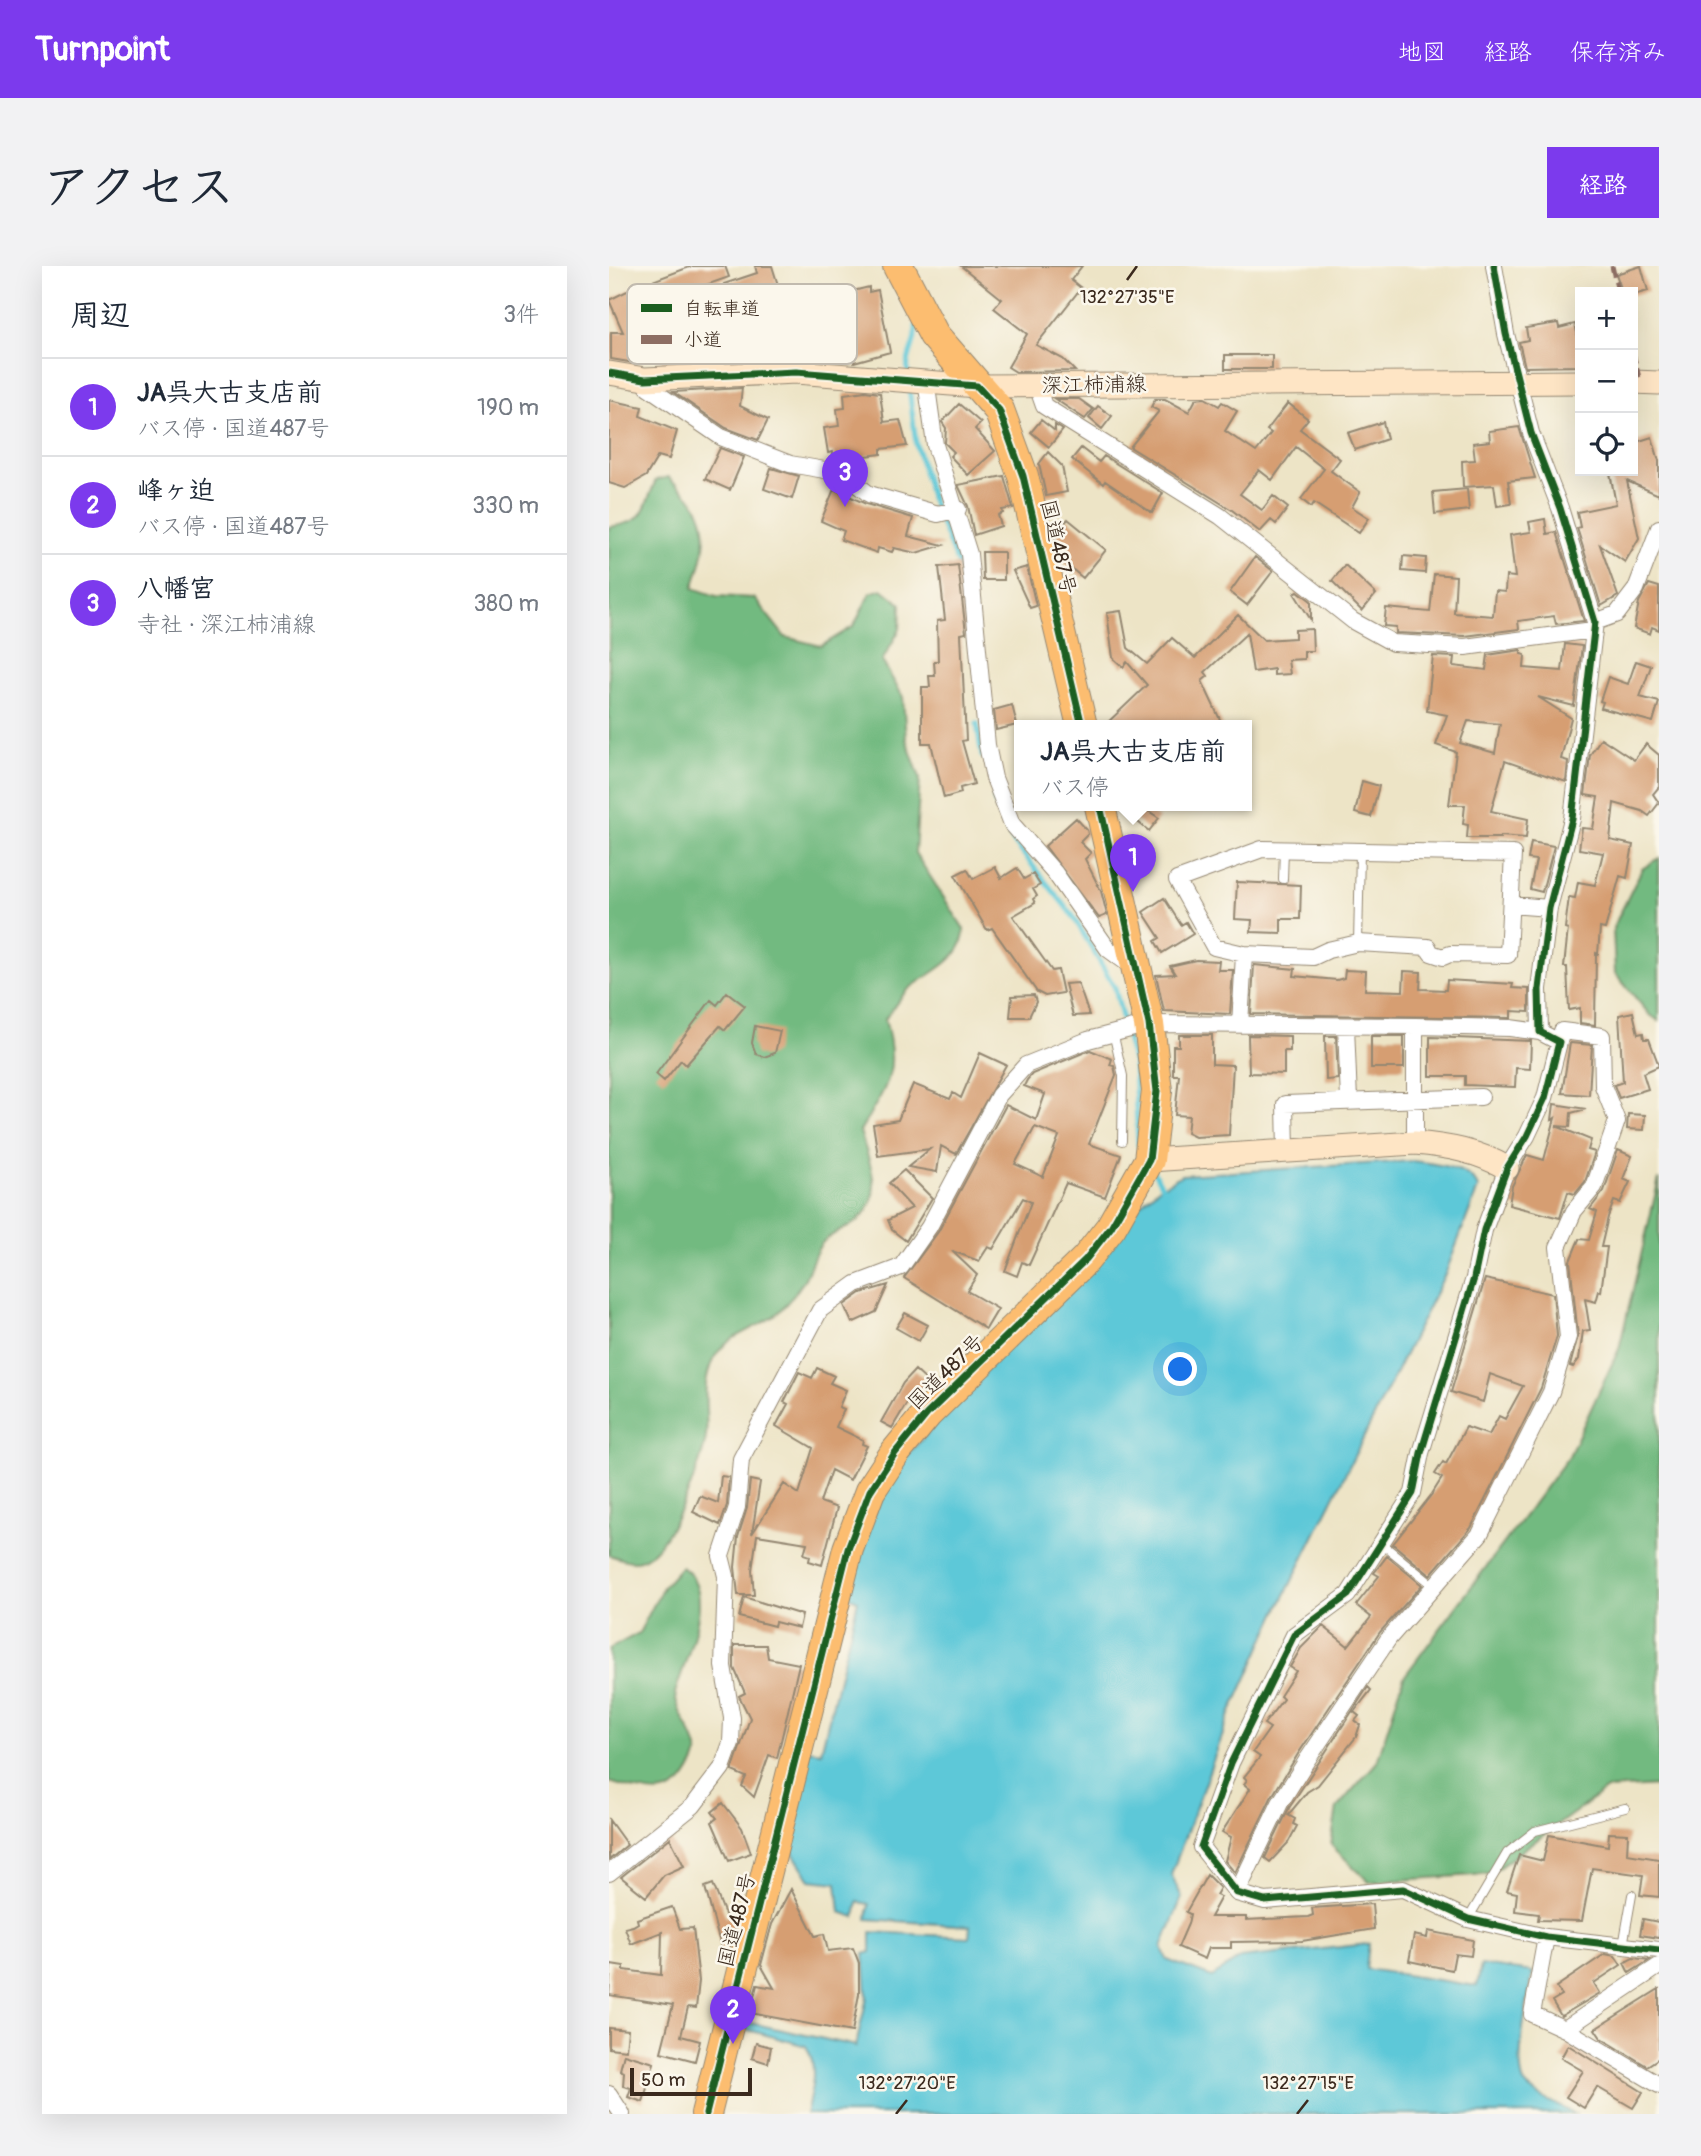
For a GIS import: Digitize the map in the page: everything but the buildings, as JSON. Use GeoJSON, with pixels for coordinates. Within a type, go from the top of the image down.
{"type":"FeatureCollection","features":[{"type":"Feature","properties":{"kind":"highway","name":"国道487号"},"geometry":{"type":"LineString","coordinates":[[898,266],[934,335],[999,410],[1023,476],[1081,720]]}},
{"type":"Feature","properties":{"kind":"highway","name":"国道487号"},"geometry":{"type":"LineString","coordinates":[[706,2114],[848,1549],[870,1491],[927,1414],[1086,1259],[1111,1227],[1149,1160],[1157,1091],[1149,1024],[1101,811]]}},
{"type":"Feature","properties":{"kind":"main road","name":"深江柿浦線"},"geometry":{"type":"LineString","coordinates":[[609,373],[645,379],[796,372],[914,379],[977,386],[1575,382]]}},
{"type":"Feature","properties":{"kind":"main road"},"geometry":{"type":"LineString","coordinates":[[1638,382],[1659,383]]}},
{"type":"Feature","properties":{"kind":"main road"},"geometry":{"type":"LineString","coordinates":[[1149,1160],[1415,1143],[1450,1147],[1486,1156],[1507,1168]]}},
{"type":"Feature","properties":{"kind":"street"},"geometry":{"type":"LineString","coordinates":[[1494,266],[1531,433],[1560,508],[1594,626],[1593,657],[1579,739],[1572,819],[1549,908],[1539,989],[1540,1032]]}},
{"type":"Feature","properties":{"kind":"street"},"geometry":{"type":"LineString","coordinates":[[645,379],[647,387],[721,437],[790,464],[842,473],[869,494],[938,514],[958,509]]}},
{"type":"Feature","properties":{"kind":"street"},"geometry":{"type":"LineString","coordinates":[[914,379],[958,509],[975,592],[987,744],[994,778],[1007,813],[1012,824],[1055,873],[1108,949],[1139,971]]}},
{"type":"Feature","properties":{"kind":"street"},"geometry":{"type":"LineString","coordinates":[[1037,386],[1044,406],[1220,516],[1353,621],[1393,643],[1465,647],[1594,626],[1617,614],[1636,589],[1659,528]]}},
{"type":"Feature","properties":{"kind":"street"},"geometry":{"type":"LineString","coordinates":[[1262,849],[1284,849],[1513,854],[1508,954],[1450,954],[1443,957],[1431,953],[1428,947],[1358,943],[1328,950],[1313,957],[1244,954],[1214,947],[1177,880],[1262,849]]}},
{"type":"Feature","properties":{"kind":"street"},"geometry":{"type":"LineString","coordinates":[[1511,905],[1549,908]]}},
{"type":"Feature","properties":{"kind":"street"},"geometry":{"type":"LineString","coordinates":[[1240,1025],[1244,954]]}},
{"type":"Feature","properties":{"kind":"street"},"geometry":{"type":"LineString","coordinates":[[609,1873],[693,1806],[722,1769],[731,1743],[732,1718],[723,1665],[726,1576],[721,1556],[737,1507],[741,1458],[820,1310],[856,1284],[901,1267],[929,1227],[999,1095],[1025,1065],[1113,1032],[1149,1024],[1510,1028],[1540,1032],[1559,1042]]}},
{"type":"Feature","properties":{"kind":"street"},"geometry":{"type":"LineString","coordinates":[[1346,1026],[1349,1101]]}},
{"type":"Feature","properties":{"kind":"street"},"geometry":{"type":"LineString","coordinates":[[1415,1026],[1415,1143]]}},
{"type":"Feature","properties":{"kind":"street"},"geometry":{"type":"LineString","coordinates":[[1237,1892],[1261,1838],[1300,1770],[1389,1638],[1480,1534],[1551,1392],[1568,1337],[1558,1247],[1574,1211],[1594,1187],[1617,1121],[1602,1086],[1602,1036],[1562,1031],[1545,1098],[1527,1136],[1507,1168],[1484,1230],[1474,1278],[1422,1453],[1413,1493],[1347,1595],[1294,1635],[1231,1763],[1201,1847],[1237,1892],[1265,1901],[1403,1889],[1468,1919],[1546,1937],[1659,1950]]}},
{"type":"Feature","properties":{"kind":"street"},"geometry":{"type":"LineString","coordinates":[[1286,1152],[1285,1104],[1481,1097]]}},
{"type":"Feature","properties":{"kind":"street"},"geometry":{"type":"LineString","coordinates":[[1546,1937],[1532,2014],[1565,2029],[1656,2080]]}},
{"type":"Feature","properties":{"kind":"street"},"geometry":{"type":"LineString","coordinates":[[1565,2029],[1659,1966]]}},
{"type":"Feature","properties":{"kind":"street"},"geometry":{"type":"LineString","coordinates":[[609,2095],[622,2114]]}},
{"type":"Feature","properties":{"kind":"lane"},"geometry":{"type":"LineString","coordinates":[[1283,879],[1284,849]]}},
{"type":"Feature","properties":{"kind":"lane"},"geometry":{"type":"LineString","coordinates":[[1358,943],[1360,851]]}},
{"type":"Feature","properties":{"kind":"lane"},"geometry":{"type":"LineString","coordinates":[[1113,1032],[1123,1076],[1122,1141]]}},
{"type":"Feature","properties":{"kind":"lane"},"geometry":{"type":"LineString","coordinates":[[1381,1543],[1434,1586]]}},
{"type":"Feature","properties":{"kind":"lane"},"geometry":{"type":"LineString","coordinates":[[1468,1919],[1507,1853],[1535,1831],[1625,1808]]}},
{"type":"Feature","properties":{"kind":"lane"},"geometry":{"type":"LineString","coordinates":[[1623,1945],[1632,1895]]}},
{"type":"Feature","properties":{"kind":"green space"},"geometry":{"type":"Polygon","coordinates":[[[668,477],[692,500],[704,524],[704,546],[693,588],[716,596],[754,598],[785,637],[821,646],[854,626],[870,593],[882,589],[901,604],[900,629],[882,661],[903,697],[906,739],[920,778],[915,853],[964,929],[963,939],[953,957],[906,991],[885,1019],[891,1067],[884,1090],[860,1131],[872,1170],[873,1194],[870,1206],[863,1216],[823,1242],[801,1284],[774,1316],[719,1350],[709,1368],[706,1388],[706,1437],[691,1486],[662,1542],[651,1554],[632,1561],[609,1555],[609,527],[630,522],[641,514],[656,480],[668,477]]]}},
{"type":"Feature","properties":{"kind":"green space"},"geometry":{"type":"Polygon","coordinates":[[[1659,858],[1659,1021],[1649,1014],[1615,973],[1613,928],[1642,869],[1659,858]]]}},
{"type":"Feature","properties":{"kind":"green space"},"geometry":{"type":"Polygon","coordinates":[[[1659,1179],[1659,1786],[1607,1789],[1490,1874],[1369,1882],[1331,1845],[1337,1808],[1377,1762],[1404,1677],[1569,1456],[1619,1349],[1659,1179]]]}},
{"type":"Feature","properties":{"kind":"green space"},"geometry":{"type":"Polygon","coordinates":[[[681,1567],[692,1577],[698,1591],[699,1607],[692,1644],[675,1693],[695,1742],[697,1756],[680,1784],[672,1789],[652,1793],[609,1782],[609,1649],[639,1633],[663,1587],[681,1567]]]}},
{"type":"Feature","properties":{"kind":"water"},"geometry":{"type":"Polygon","coordinates":[[[1413,1161],[1459,1171],[1474,1181],[1478,1188],[1446,1272],[1279,1607],[1231,1712],[1171,1875],[1182,1897],[1162,1947],[1167,1960],[1212,1977],[1240,1958],[1369,1944],[1366,1969],[1477,1986],[1481,1965],[1533,1972],[1521,2049],[1523,2078],[1532,2091],[1575,2114],[806,2114],[813,2071],[806,2046],[745,2029],[746,2022],[856,2046],[867,1997],[864,1954],[871,1952],[871,1932],[969,1937],[970,1926],[867,1919],[869,1904],[858,1902],[855,1917],[840,1912],[837,1883],[810,1880],[791,1850],[792,1840],[787,1838],[809,1750],[821,1752],[858,1600],[845,1595],[853,1555],[896,1467],[1156,1190],[1182,1175],[1413,1161]]]}},
{"type":"Feature","properties":{"kind":"waterway"},"geometry":{"type":"LineString","coordinates":[[908,374],[908,361],[916,326]]}},
{"type":"Feature","properties":{"kind":"waterway"},"geometry":{"type":"LineString","coordinates":[[909,387],[916,444],[932,501],[965,582]]}},
{"type":"Feature","properties":{"kind":"waterway"},"geometry":{"type":"LineString","coordinates":[[977,724],[982,756]]}},
{"type":"Feature","properties":{"kind":"waterway"},"geometry":{"type":"LineString","coordinates":[[994,799],[1013,841],[1073,916],[1115,988],[1134,1066],[1138,1145]]}},
{"type":"Feature","properties":{"kind":"waterway"},"geometry":{"type":"LineString","coordinates":[[1154,1172],[1164,1190]]}},
{"type":"Feature","properties":{"kind":"marked path"},"geometry":{"type":"LineString","coordinates":[[1612,266],[1617,287]]}},
{"type":"Feature","properties":{"kind":"marked path"},"geometry":{"type":"LineString","coordinates":[[1638,374],[1640,382]]}},
{"type":"Feature","properties":{"kind":"cycle path"},"geometry":{"type":"LineString","coordinates":[[1494,266],[1506,334],[1531,433],[1560,508],[1595,622],[1572,819],[1549,908],[1539,989],[1540,1032],[1559,1042],[1545,1098],[1527,1136],[1507,1168],[1484,1230],[1474,1278],[1421,1453],[1413,1493],[1348,1595],[1294,1635],[1231,1763],[1201,1847],[1237,1893],[1265,1901],[1403,1889],[1468,1919],[1546,1937],[1659,1950]]}},
{"type":"Feature","properties":{"kind":"cycle path"},"geometry":{"type":"LineString","coordinates":[[609,373],[645,379],[796,372],[977,386],[999,410],[1023,476],[1081,720]]}},
{"type":"Feature","properties":{"kind":"cycle path"},"geometry":{"type":"LineString","coordinates":[[706,2114],[848,1549],[870,1491],[895,1453],[927,1414],[1086,1259],[1111,1227],[1149,1160],[1157,1091],[1149,1024],[1101,811]]}},
{"type":"Feature","properties":{"kind":"place","name":"八幡宮"},"geometry":{"type":"Point","coordinates":[845,507]}},
{"type":"Feature","properties":{"kind":"place","name":"JA呉大古支店前"},"geometry":{"type":"Point","coordinates":[1133,892]}},
{"type":"Feature","properties":{"kind":"place","name":"峰ヶ迫"},"geometry":{"type":"Point","coordinates":[733,2044]}}]}
